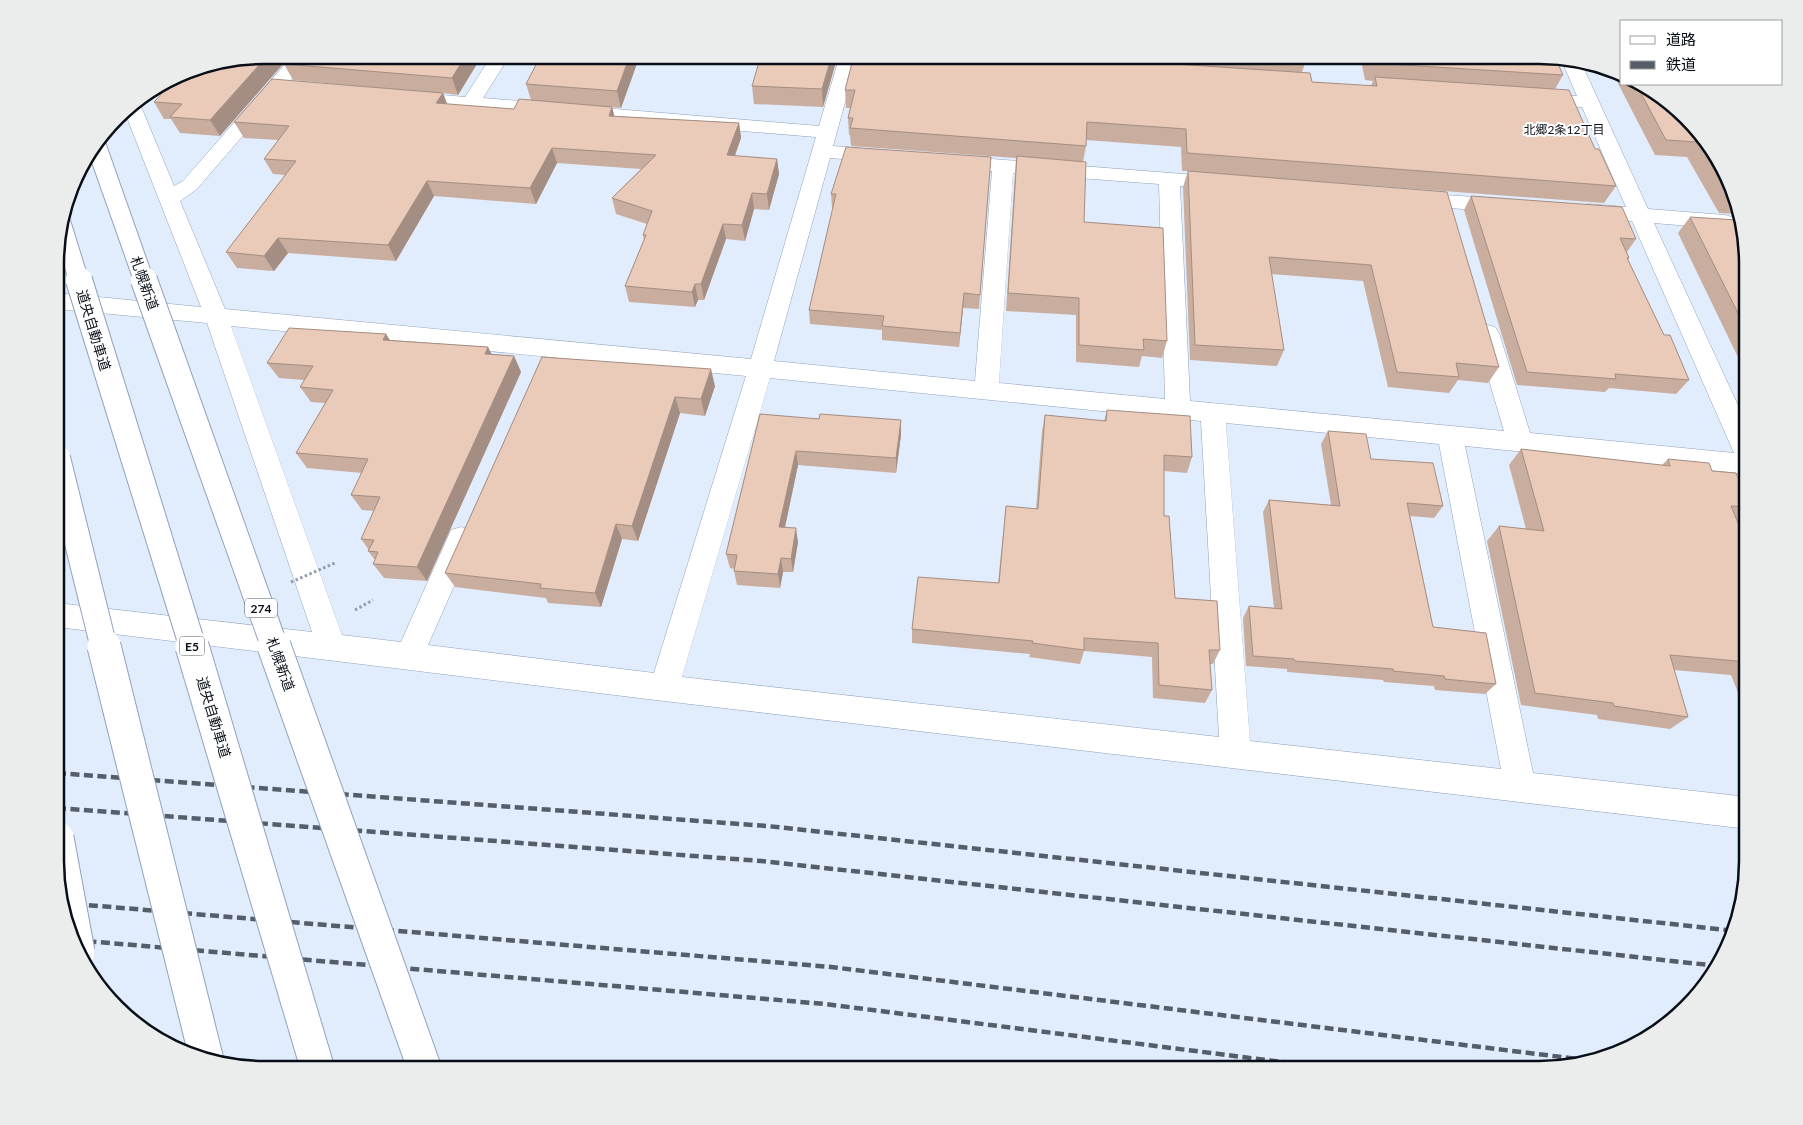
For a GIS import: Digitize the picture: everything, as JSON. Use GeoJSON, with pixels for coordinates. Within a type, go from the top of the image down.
{"type":"FeatureCollection","features":[{"type":"Feature","properties":{"kind":"main road"},"geometry":{"type":"LineString","coordinates":[[169,198],[190,186],[296,64]]}},
{"type":"Feature","properties":{"kind":"main road"},"geometry":{"type":"LineString","coordinates":[[471,103],[495,64]]}},
{"type":"Feature","properties":{"kind":"main road"},"geometry":{"type":"LineString","coordinates":[[664,688],[760,370],[846,64]]}},
{"type":"Feature","properties":{"kind":"main road"},"geometry":{"type":"LineString","coordinates":[[1573,67],[1739,436]]}},
{"type":"Feature","properties":{"kind":"main road"},"geometry":{"type":"LineString","coordinates":[[276,87],[296,89]]}},
{"type":"Feature","properties":{"kind":"main road"},"geometry":{"type":"LineString","coordinates":[[393,97],[471,103],[824,141],[898,157]]}},
{"type":"Feature","properties":{"kind":"main road"},"geometry":{"type":"LineString","coordinates":[[1519,98],[1588,102]]}},
{"type":"Feature","properties":{"kind":"main road"},"geometry":{"type":"LineString","coordinates":[[134,111],[216,316],[332,647]]}},
{"type":"Feature","properties":{"kind":"main road","name":"札幌新道"},"geometry":{"type":"LineString","coordinates":[[98,151],[422,1061]]}},
{"type":"Feature","properties":{"kind":"main road"},"geometry":{"type":"LineString","coordinates":[[936,160],[1237,184]]}},
{"type":"Feature","properties":{"kind":"main road"},"geometry":{"type":"LineString","coordinates":[[986,392],[1002,166]]}},
{"type":"Feature","properties":{"kind":"main road"},"geometry":{"type":"LineString","coordinates":[[1169,178],[1178,409]]}},
{"type":"Feature","properties":{"kind":"main road"},"geometry":{"type":"LineString","coordinates":[[1391,197],[1451,211],[1526,207]]}},
{"type":"Feature","properties":{"kind":"main road"},"geometry":{"type":"LineString","coordinates":[[1564,210],[1735,223]]}},
{"type":"Feature","properties":{"kind":"main road","name":"道央自動車道"},"geometry":{"type":"LineString","coordinates":[[65,236],[216,724],[315,1061]]}},
{"type":"Feature","properties":{"kind":"main road"},"geometry":{"type":"LineString","coordinates":[[64,302],[216,316],[541,359],[760,370],[1739,463]]}},
{"type":"Feature","properties":{"kind":"main road"},"geometry":{"type":"LineString","coordinates":[[1481,312],[1520,441]]}},
{"type":"Feature","properties":{"kind":"main road"},"geometry":{"type":"LineString","coordinates":[[1213,412],[1235,754]]}},
{"type":"Feature","properties":{"kind":"main road"},"geometry":{"type":"LineString","coordinates":[[1450,436],[1520,786]]}},
{"type":"Feature","properties":{"kind":"main road"},"geometry":{"type":"LineString","coordinates":[[64,486],[205,1052]]}},
{"type":"Feature","properties":{"kind":"main road"},"geometry":{"type":"LineString","coordinates":[[409,656],[473,512]]}},
{"type":"Feature","properties":{"kind":"main road"},"geometry":{"type":"LineString","coordinates":[[64,616],[664,688],[1739,812]]}},
{"type":"Feature","properties":{"kind":"main road"},"geometry":{"type":"LineString","coordinates":[[64,877],[70,910]]}},
{"type":"Feature","properties":{"kind":"path"},"geometry":{"type":"LineString","coordinates":[[291,582],[335,563]]}},
{"type":"Feature","properties":{"kind":"building"},"geometry":{"type":"Polygon","coordinates":[[[260,64],[210,120],[170,117],[182,104],[154,102],[167,88],[199,74],[237,65],[260,64]]]}},
{"type":"Feature","properties":{"kind":"building"},"geometry":{"type":"Polygon","coordinates":[[[284,64],[461,64],[452,78],[284,64]]]}},
{"type":"Feature","properties":{"kind":"building"},"geometry":{"type":"Polygon","coordinates":[[[536,64],[627,64],[617,91],[526,84],[536,64]]]}},
{"type":"Feature","properties":{"kind":"building"},"geometry":{"type":"Polygon","coordinates":[[[758,64],[829,64],[822,89],[752,86],[758,64]]]}},
{"type":"Feature","properties":{"kind":"building"},"geometry":{"type":"Polygon","coordinates":[[[852,64],[1174,64],[1310,73],[1312,82],[1377,86],[1375,77],[1569,90],[1595,149],[1599,149],[1616,186],[1187,153],[1186,129],[1087,122],[1086,146],[850,128],[853,118],[848,118],[855,90],[845,90],[852,64]]]}},
{"type":"Feature","properties":{"kind":"building"},"geometry":{"type":"Polygon","coordinates":[[[1388,64],[1553,64],[1558,64],[1563,75],[1388,64]]]}},
{"type":"Feature","properties":{"kind":"building"},"geometry":{"type":"Polygon","coordinates":[[[272,79],[443,93],[436,103],[514,109],[519,99],[612,107],[609,116],[739,123],[727,155],[777,159],[767,194],[752,193],[742,225],[723,224],[701,284],[695,284],[692,292],[625,286],[646,235],[643,235],[652,211],[612,198],[656,155],[552,148],[530,188],[427,181],[388,245],[278,238],[264,256],[226,252],[296,161],[264,159],[289,126],[234,122],[272,79]]]}},
{"type":"Feature","properties":{"kind":"building"},"geometry":{"type":"Polygon","coordinates":[[[1639,89],[1671,113],[1698,142],[1666,140],[1639,89]]]}},
{"type":"Feature","properties":{"kind":"building"},"geometry":{"type":"Polygon","coordinates":[[[1698,142],[1706,152],[1721,179],[1698,142]]]}},
{"type":"Feature","properties":{"kind":"building"},"geometry":{"type":"Polygon","coordinates":[[[846,147],[991,157],[980,295],[964,293],[960,333],[882,326],[884,316],[809,310],[836,194],[831,194],[846,147]]]}},
{"type":"Feature","properties":{"kind":"building"},"geometry":{"type":"Polygon","coordinates":[[[1017,156],[1086,162],[1084,222],[1163,228],[1167,341],[1143,339],[1144,350],[1079,345],[1079,298],[1008,293],[1017,156]]]}},
{"type":"Feature","properties":{"kind":"building"},"geometry":{"type":"Polygon","coordinates":[[[1188,171],[1447,192],[1499,367],[1456,363],[1459,377],[1397,372],[1371,265],[1269,257],[1284,350],[1195,345],[1188,171]]]}},
{"type":"Feature","properties":{"kind":"building"},"geometry":{"type":"Polygon","coordinates":[[[1471,196],[1622,207],[1636,239],[1620,238],[1629,258],[1627,258],[1664,335],[1670,335],[1689,380],[1615,374],[1616,379],[1527,372],[1471,196]]]}},
{"type":"Feature","properties":{"kind":"building"},"geometry":{"type":"Polygon","coordinates":[[[1690,217],[1734,220],[1739,250],[1739,315],[1690,217]]]}},
{"type":"Feature","properties":{"kind":"building"},"geometry":{"type":"Polygon","coordinates":[[[289,328],[386,334],[383,340],[488,347],[485,354],[514,356],[417,567],[373,564],[378,552],[368,551],[374,540],[361,539],[380,497],[351,495],[368,459],[296,453],[333,390],[300,387],[313,366],[267,363],[289,328]]]}},
{"type":"Feature","properties":{"kind":"building"},"geometry":{"type":"Polygon","coordinates":[[[542,357],[711,369],[701,399],[675,397],[632,526],[616,524],[595,593],[540,588],[541,584],[445,573],[542,357]]]}},
{"type":"Feature","properties":{"kind":"building"},"geometry":{"type":"Polygon","coordinates":[[[1107,410],[1190,416],[1192,457],[1164,455],[1164,516],[1169,516],[1175,598],[1217,601],[1220,650],[1209,650],[1212,690],[1159,685],[1158,643],[1084,638],[1084,650],[1032,643],[1033,641],[912,629],[918,577],[999,583],[1006,506],[1038,509],[1045,415],[1106,421],[1107,410]]]}},
{"type":"Feature","properties":{"kind":"building"},"geometry":{"type":"Polygon","coordinates":[[[760,414],[819,419],[820,414],[901,420],[896,458],[796,451],[779,527],[796,528],[791,559],[781,558],[778,574],[734,571],[737,555],[726,554],[760,414]]]}},
{"type":"Feature","properties":{"kind":"building"},"geometry":{"type":"Polygon","coordinates":[[[1328,431],[1366,434],[1371,459],[1433,463],[1443,506],[1407,503],[1433,627],[1486,633],[1496,684],[1445,679],[1444,676],[1393,671],[1393,669],[1253,656],[1249,606],[1282,609],[1269,500],[1340,506],[1328,431]]]}},
{"type":"Feature","properties":{"kind":"building"},"geometry":{"type":"Polygon","coordinates":[[[1521,449],[1670,466],[1668,459],[1709,463],[1712,471],[1736,473],[1739,480],[1739,506],[1731,506],[1739,525],[1739,661],[1670,655],[1688,717],[1614,706],[1613,703],[1535,693],[1499,526],[1544,531],[1521,449]]]}},
{"type":"Feature","properties":{"kind":"railway"},"geometry":{"type":"LineString","coordinates":[[64,774],[767,826],[1727,930]]}},
{"type":"Feature","properties":{"kind":"railway"},"geometry":{"type":"LineString","coordinates":[[64,809],[761,861],[1711,965]]}},
{"type":"Feature","properties":{"kind":"railway"},"geometry":{"type":"LineString","coordinates":[[69,904],[831,967],[1573,1058]]}},
{"type":"Feature","properties":{"kind":"railway"},"geometry":{"type":"LineString","coordinates":[[80,941],[825,1004],[1274,1061]]}},
{"type":"Feature","properties":{"kind":"district","name":"北郷2条12丁目"},"geometry":{"type":"Point","coordinates":[1564,129]}}]}
